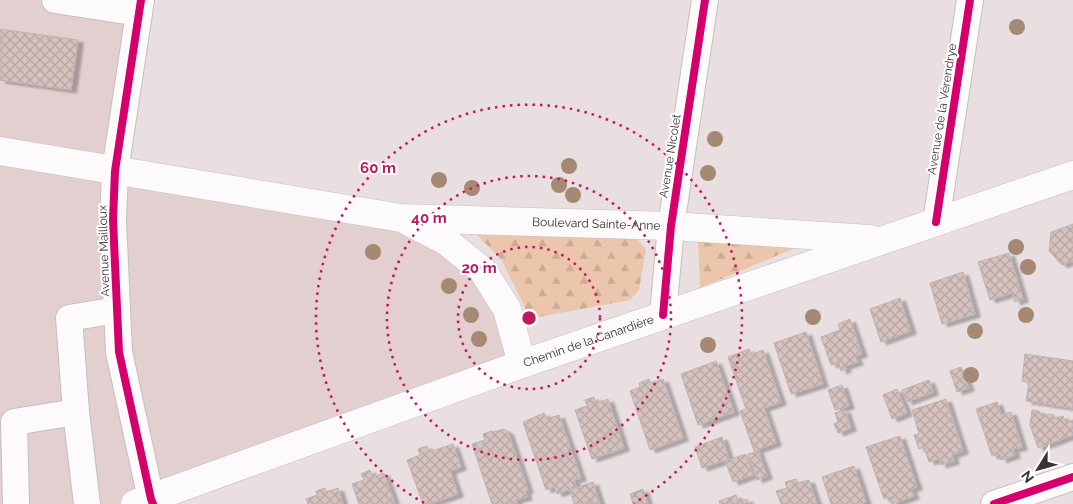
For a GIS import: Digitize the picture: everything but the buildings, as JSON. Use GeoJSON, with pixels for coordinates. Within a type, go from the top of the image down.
{"type":"FeatureCollection","features":[{"type":"Feature","properties":{"kind":"main road","name":"Boulevard Sainte-Anne"},"geometry":{"type":"LineString","coordinates":[[0,151],[401,218],[671,226],[882,240]]}},
{"type":"Feature","properties":{"kind":"main road","name":"Chemin de la Canardière"},"geometry":{"type":"LineString","coordinates":[[146,502],[522,364],[1073,175]]}},
{"type":"Feature","properties":{"kind":"main road","name":"Boulevard Sainte-Anne"},"geometry":{"type":"LineString","coordinates":[[401,218],[446,241],[483,271],[507,309],[522,364]]}},
{"type":"Feature","properties":{"kind":"street"},"geometry":{"type":"LineString","coordinates":[[55,0],[140,6]]}},
{"type":"Feature","properties":{"kind":"street","name":"Avenue Nicolet"},"geometry":{"type":"LineString","coordinates":[[664,315],[671,226],[705,0]]}},
{"type":"Feature","properties":{"kind":"street","name":"Avenue de la Vérendrye"},"geometry":{"type":"LineString","coordinates":[[936,222],[970,0]]}},
{"type":"Feature","properties":{"kind":"street","name":"Avenue Mailloux"},"geometry":{"type":"LineString","coordinates":[[140,6],[115,171],[113,220],[119,352],[146,502]]}},
{"type":"Feature","properties":{"kind":"street"},"geometry":{"type":"LineString","coordinates":[[87,504],[76,412],[69,318],[117,310]]}},
{"type":"Feature","properties":{"kind":"street"},"geometry":{"type":"LineString","coordinates":[[16,504],[14,422],[76,412]]}},
{"type":"Feature","properties":{"kind":"street"},"geometry":{"type":"LineString","coordinates":[[994,504],[1073,476]]}},
{"type":"Feature","properties":{"kind":"shaded area"},"geometry":{"type":"Polygon","coordinates":[[[0,0],[141,0],[115,171],[401,218],[483,271],[522,364],[136,504],[0,504],[0,0]]]}},
{"type":"Feature","properties":{"kind":"green space"},"geometry":{"type":"Polygon","coordinates":[[[474,232],[636,237],[646,250],[639,290],[630,300],[528,319],[523,303],[501,259],[474,232]]]}},
{"type":"Feature","properties":{"kind":"green space"},"geometry":{"type":"Polygon","coordinates":[[[819,238],[700,288],[698,241],[819,238]]]}},
{"type":"Feature","properties":{"kind":"cycle path"},"geometry":{"type":"LineString","coordinates":[[141,0],[115,171],[113,220],[119,352],[153,504]]}},
{"type":"Feature","properties":{"kind":"cycle path"},"geometry":{"type":"LineString","coordinates":[[663,315],[671,226],[705,0]]}},
{"type":"Feature","properties":{"kind":"cycle path"},"geometry":{"type":"LineString","coordinates":[[936,222],[970,0]]}},
{"type":"Feature","properties":{"kind":"cycle path"},"geometry":{"type":"LineString","coordinates":[[994,504],[1073,477]]}}]}
